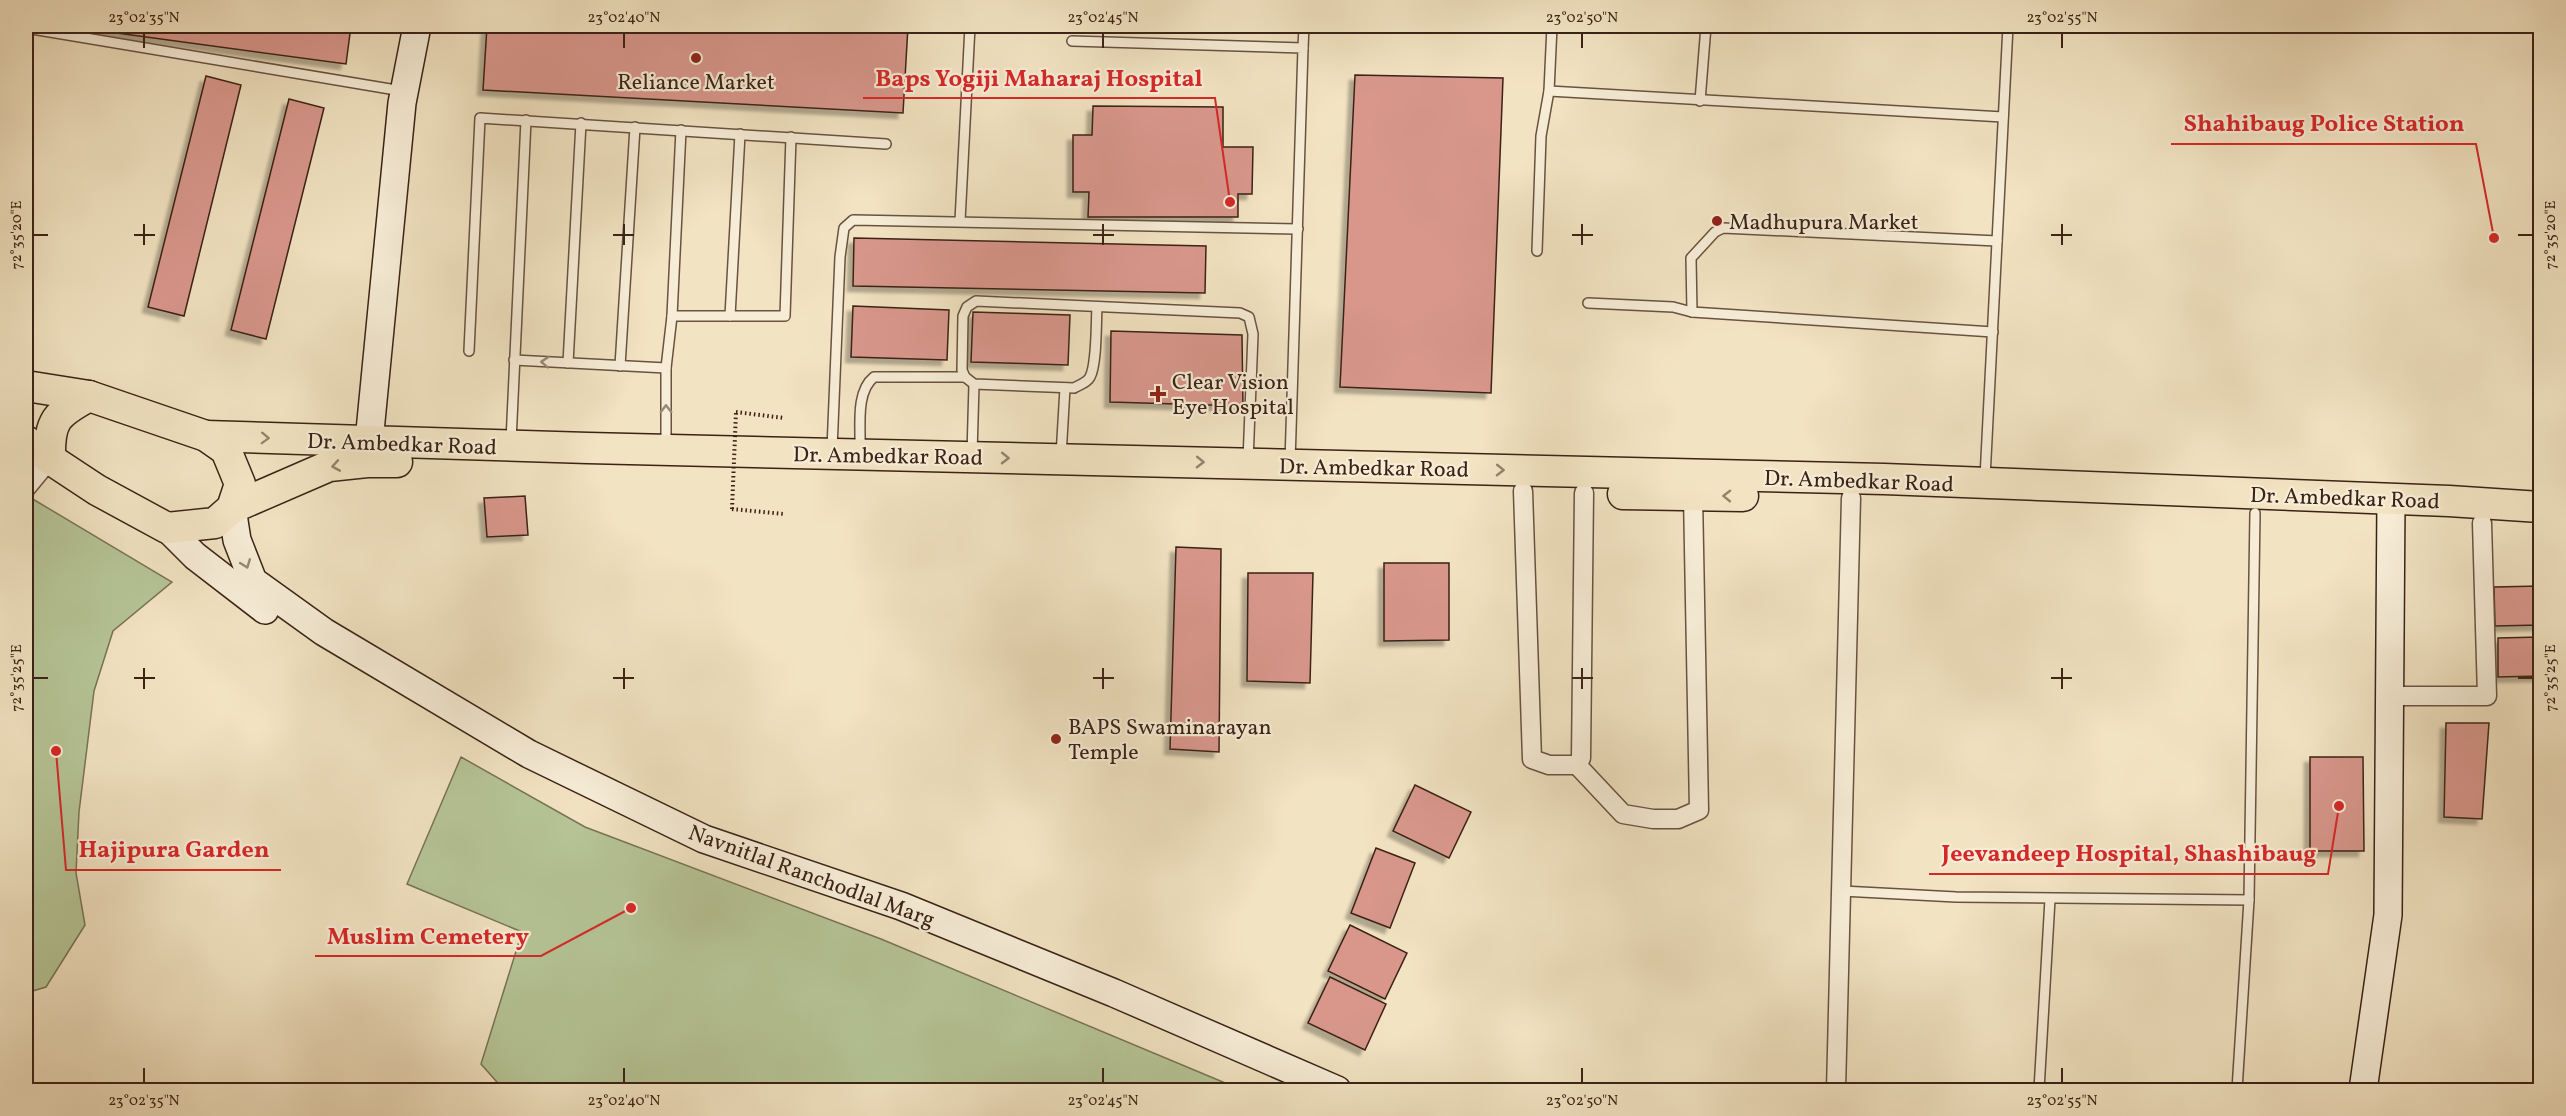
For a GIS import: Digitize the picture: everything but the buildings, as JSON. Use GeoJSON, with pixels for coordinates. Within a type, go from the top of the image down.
{"type":"FeatureCollection","features":[{"type":"Feature","properties":{"kind":"main road"},"geometry":{"type":"LineString","coordinates":[[367,452],[404,92],[417,26]]}},
{"type":"Feature","properties":{"kind":"main road"},"geometry":{"type":"LineString","coordinates":[[26,386],[89,396],[206,436],[226,450],[240,484],[232,508]]}},
{"type":"Feature","properties":{"kind":"main road"},"geometry":{"type":"LineString","coordinates":[[50,459],[50,432],[61,412],[89,396]]}},
{"type":"Feature","properties":{"kind":"main road","name":"Dr. Ambedkar Road"},"geometry":{"type":"LineString","coordinates":[[206,436],[367,452],[1584,493],[1851,498],[2255,513],[2391,508],[2541,507]]}},
{"type":"Feature","properties":{"kind":"main road"},"geometry":{"type":"LineString","coordinates":[[26,441],[97,490],[167,528],[221,576],[304,639],[523,769],[608,807],[698,853],[896,921],[1108,1007],[1299,1090]]}},
{"type":"Feature","properties":{"kind":"main road","name":"Dr. Ambedkar Road"},"geometry":{"type":"LineString","coordinates":[[167,528],[214,523],[232,508],[367,452],[510,446],[1985,484],[2391,508],[2482,523],[2541,527]]}},
{"type":"Feature","properties":{"kind":"main road","name":"Navnitlal Ranchodlal Marg"},"geometry":{"type":"LineString","coordinates":[[232,508],[237,540],[253,581],[324,633],[529,754],[704,839],[901,906],[1114,993],[1337,1090]]}},
{"type":"Feature","properties":{"kind":"main road"},"geometry":{"type":"LineString","coordinates":[[2363,1090],[2388,915],[2391,508]]}},
{"type":"Feature","properties":{"kind":"street"},"geometry":{"type":"LineString","coordinates":[[26,488],[50,459]]}},
{"type":"Feature","properties":{"kind":"street"},"geometry":{"type":"LineString","coordinates":[[1523,491],[1532,759],[1549,765],[1577,765],[1623,814],[1653,819],[1678,819],[1699,810],[1693,496]]}},
{"type":"Feature","properties":{"kind":"street"},"geometry":{"type":"LineString","coordinates":[[1577,765],[1581,758],[1584,493]]}},
{"type":"Feature","properties":{"kind":"street"},"geometry":{"type":"LineString","coordinates":[[1836,1090],[1851,498]]}},
{"type":"Feature","properties":{"kind":"street"},"geometry":{"type":"LineString","coordinates":[[2391,696],[2487,696],[2482,523]]}},
{"type":"Feature","properties":{"kind":"lane"},"geometry":{"type":"LineString","coordinates":[[960,221],[970,26]]}},
{"type":"Feature","properties":{"kind":"lane"},"geometry":{"type":"LineString","coordinates":[[1290,465],[1304,26]]}},
{"type":"Feature","properties":{"kind":"lane"},"geometry":{"type":"LineString","coordinates":[[1537,251],[1541,136],[1549,92],[1552,26]]}},
{"type":"Feature","properties":{"kind":"lane"},"geometry":{"type":"LineString","coordinates":[[1700,101],[1706,26]]}},
{"type":"Feature","properties":{"kind":"lane"},"geometry":{"type":"LineString","coordinates":[[1985,484],[2008,26]]}},
{"type":"Feature","properties":{"kind":"lane"},"geometry":{"type":"LineString","coordinates":[[26,28],[404,92]]}},
{"type":"Feature","properties":{"kind":"lane"},"geometry":{"type":"LineString","coordinates":[[1072,41],[1304,48]]}},
{"type":"Feature","properties":{"kind":"lane"},"geometry":{"type":"LineString","coordinates":[[1549,92],[2003,117]]}},
{"type":"Feature","properties":{"kind":"lane"},"geometry":{"type":"LineString","coordinates":[[469,351],[480,118],[886,144]]}},
{"type":"Feature","properties":{"kind":"lane"},"geometry":{"type":"LineString","coordinates":[[510,446],[526,120]]}},
{"type":"Feature","properties":{"kind":"lane"},"geometry":{"type":"LineString","coordinates":[[568,363],[581,123]]}},
{"type":"Feature","properties":{"kind":"lane"},"geometry":{"type":"LineString","coordinates":[[620,366],[635,127]]}},
{"type":"Feature","properties":{"kind":"lane"},"geometry":{"type":"LineString","coordinates":[[666,450],[666,368],[672,316],[681,130]]}},
{"type":"Feature","properties":{"kind":"lane"},"geometry":{"type":"LineString","coordinates":[[730,316],[740,134]]}},
{"type":"Feature","properties":{"kind":"lane"},"geometry":{"type":"LineString","coordinates":[[672,316],[785,316],[791,137]]}},
{"type":"Feature","properties":{"kind":"lane"},"geometry":{"type":"LineString","coordinates":[[846,454],[840,256],[844,228],[853,220],[1298,229]]}},
{"type":"Feature","properties":{"kind":"lane"},"geometry":{"type":"LineString","coordinates":[[1692,312],[1691,258],[1715,232],[1723,228],[1997,241]]}},
{"type":"Feature","properties":{"kind":"lane"},"geometry":{"type":"LineString","coordinates":[[1097,307],[1090,377],[1074,388],[974,384],[965,377],[962,370],[963,316],[967,307],[976,301],[1240,313],[1249,317],[1253,334],[1248,464]]}},
{"type":"Feature","properties":{"kind":"lane"},"geometry":{"type":"LineString","coordinates":[[1588,303],[1673,307],[1692,312],[1993,332]]}},
{"type":"Feature","properties":{"kind":"lane"},"geometry":{"type":"LineString","coordinates":[[514,360],[666,368]]}},
{"type":"Feature","properties":{"kind":"lane"},"geometry":{"type":"LineString","coordinates":[[846,454],[863,393],[868,381],[874,377],[965,377]]}},
{"type":"Feature","properties":{"kind":"lane"},"geometry":{"type":"LineString","coordinates":[[972,457],[974,384]]}},
{"type":"Feature","properties":{"kind":"lane"},"geometry":{"type":"LineString","coordinates":[[1061,459],[1065,388]]}},
{"type":"Feature","properties":{"kind":"lane"},"geometry":{"type":"LineString","coordinates":[[2237,1090],[2249,900],[2255,513]]}},
{"type":"Feature","properties":{"kind":"lane"},"geometry":{"type":"LineString","coordinates":[[1842,891],[2050,899],[2249,900]]}},
{"type":"Feature","properties":{"kind":"lane"},"geometry":{"type":"LineString","coordinates":[[2039,1090],[2050,899]]}},
{"type":"Feature","properties":{"kind":"path"},"geometry":{"type":"LineString","coordinates":[[784,418],[736,412],[732,508],[784,514]]}},
{"type":"Feature","properties":{"kind":"green space"},"geometry":{"type":"Polygon","coordinates":[[[31,498],[172,582],[113,631],[94,691],[79,812],[76,873],[85,925],[46,987],[26,993],[26,507],[31,498]]]}},
{"type":"Feature","properties":{"kind":"green space"},"geometry":{"type":"Polygon","coordinates":[[[461,757],[585,827],[881,939],[1242,1090],[504,1090],[481,1064],[522,932],[407,884],[461,757]]]}},
{"type":"Feature","properties":{"kind":"place","name":"Reliance Market"},"geometry":{"type":"Point","coordinates":[696,58]}},
{"type":"Feature","properties":{"kind":"place","name":"Baps Yogiji Maharaj Hospital"},"geometry":{"type":"Point","coordinates":[1230,202]}},
{"type":"Feature","properties":{"kind":"place","name":"Madhupura Market"},"geometry":{"type":"Point","coordinates":[1717,221]}},
{"type":"Feature","properties":{"kind":"place","name":"Shahibaug Police Station"},"geometry":{"type":"Point","coordinates":[2494,238]}},
{"type":"Feature","properties":{"kind":"place","name":"Clear Vision Eye Hospital"},"geometry":{"type":"Point","coordinates":[1158,394]}},
{"type":"Feature","properties":{"kind":"place","name":"BAPS Swaminarayan Temple"},"geometry":{"type":"Point","coordinates":[1056,739]}},
{"type":"Feature","properties":{"kind":"place","name":"Hajipura Garden"},"geometry":{"type":"Point","coordinates":[56,751]}},
{"type":"Feature","properties":{"kind":"place","name":"Jeevandeep Hospital, Shashibaug"},"geometry":{"type":"Point","coordinates":[2339,806]}},
{"type":"Feature","properties":{"kind":"place","name":"Muslim Cemetery"},"geometry":{"type":"Point","coordinates":[631,908]}}]}
